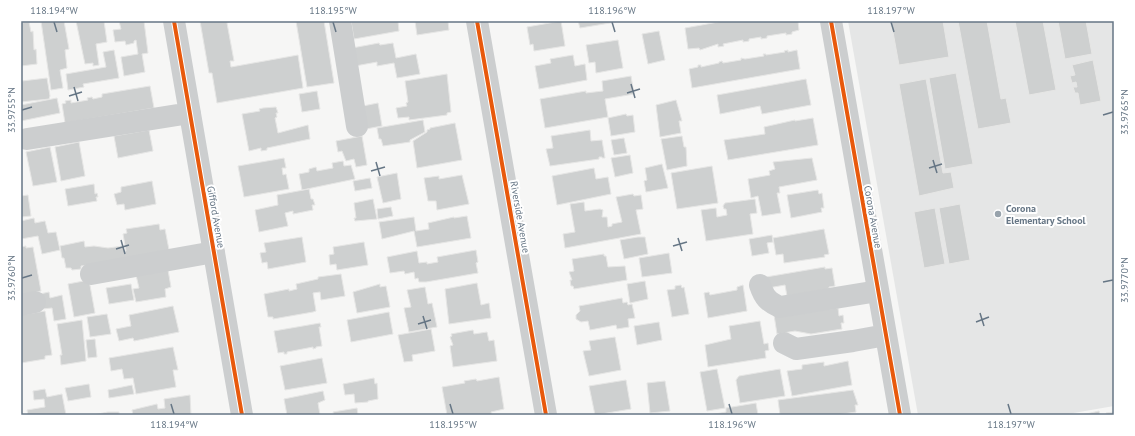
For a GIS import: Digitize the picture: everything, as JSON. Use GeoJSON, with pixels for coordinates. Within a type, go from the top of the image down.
{"type":"FeatureCollection","features":[{"type":"Feature","properties":{"kind":"street","name":"Gifford Avenue"},"geometry":{"type":"LineString","coordinates":[[174,21],[242,415]]}},
{"type":"Feature","properties":{"kind":"street"},"geometry":{"type":"LineString","coordinates":[[340,21],[357,126]]}},
{"type":"Feature","properties":{"kind":"street","name":"Riverside Avenue"},"geometry":{"type":"LineString","coordinates":[[477,21],[546,415]]}},
{"type":"Feature","properties":{"kind":"street","name":"Corona Avenue"},"geometry":{"type":"LineString","coordinates":[[831,21],[900,415]]}},
{"type":"Feature","properties":{"kind":"street"},"geometry":{"type":"LineString","coordinates":[[27,139],[190,113]]}},
{"type":"Feature","properties":{"kind":"street"},"geometry":{"type":"LineString","coordinates":[[91,274],[214,252]]}},
{"type":"Feature","properties":{"kind":"street"},"geometry":{"type":"LineString","coordinates":[[760,285],[767,300],[770,303],[780,307],[878,291]]}},
{"type":"Feature","properties":{"kind":"street"},"geometry":{"type":"LineString","coordinates":[[784,343],[796,349],[886,335]]}},
{"type":"Feature","properties":{"kind":"shaded area","name":"Corona Elementary School"},"geometry":{"type":"Polygon","coordinates":[[[848,21],[1114,21],[1114,406],[1062,415],[918,415],[848,21]]]}},
{"type":"Feature","properties":{"kind":"building"},"geometry":{"type":"Polygon","coordinates":[[[41,21],[64,21],[69,49],[65,50],[67,68],[60,70],[63,88],[51,90],[41,21]]]}},
{"type":"Feature","properties":{"kind":"building"},"geometry":{"type":"Polygon","coordinates":[[[76,21],[104,21],[107,42],[96,44],[99,65],[93,66],[93,63],[85,64],[76,21]]]}},
{"type":"Feature","properties":{"kind":"building"},"geometry":{"type":"Polygon","coordinates":[[[119,21],[144,21],[148,53],[142,54],[145,72],[124,76],[121,57],[138,54],[136,40],[134,43],[126,45],[125,41],[115,42],[113,30],[121,29],[119,21]]]}},
{"type":"Feature","properties":{"kind":"building"},"geometry":{"type":"Polygon","coordinates":[[[200,21],[231,21],[227,23],[234,61],[230,61],[231,67],[298,55],[303,88],[217,103],[212,73],[209,73],[200,21]]]}},
{"type":"Feature","properties":{"kind":"building"},"geometry":{"type":"Polygon","coordinates":[[[296,21],[324,21],[334,83],[307,87],[296,21]]]}},
{"type":"Feature","properties":{"kind":"building"},"geometry":{"type":"Polygon","coordinates":[[[351,21],[398,21],[399,31],[354,39],[351,21]]]}},
{"type":"Feature","properties":{"kind":"building"},"geometry":{"type":"Polygon","coordinates":[[[415,21],[448,21],[449,30],[417,35],[415,21]]]}},
{"type":"Feature","properties":{"kind":"building"},"geometry":{"type":"Polygon","coordinates":[[[561,21],[565,46],[534,51],[533,44],[530,45],[527,27],[561,21]]]}},
{"type":"Feature","properties":{"kind":"building"},"geometry":{"type":"Polygon","coordinates":[[[578,21],[615,21],[616,22],[580,28],[578,21]]]}},
{"type":"Feature","properties":{"kind":"building"},"geometry":{"type":"Polygon","coordinates":[[[724,21],[798,21],[799,30],[792,32],[792,34],[786,35],[786,33],[767,36],[767,38],[761,39],[761,37],[749,39],[749,41],[743,42],[743,40],[723,44],[724,46],[718,47],[718,44],[700,50],[699,48],[688,49],[685,28],[724,21]]]}},
{"type":"Feature","properties":{"kind":"building"},"geometry":{"type":"Polygon","coordinates":[[[891,21],[943,21],[949,57],[899,65],[891,21]]]}},
{"type":"Feature","properties":{"kind":"building"},"geometry":{"type":"Polygon","coordinates":[[[958,21],[987,21],[1001,99],[1006,98],[1011,123],[978,129],[958,21]]]}},
{"type":"Feature","properties":{"kind":"building"},"geometry":{"type":"Polygon","coordinates":[[[1015,21],[1043,21],[1056,90],[1029,95],[1015,21]]]}},
{"type":"Feature","properties":{"kind":"building"},"geometry":{"type":"Polygon","coordinates":[[[1058,21],[1086,21],[1092,54],[1065,59],[1058,21]]]}},
{"type":"Feature","properties":{"kind":"building"},"geometry":{"type":"Polygon","coordinates":[[[29,22],[31,32],[33,31],[34,50],[36,49],[37,64],[21,66],[21,23],[29,22]]]}},
{"type":"Feature","properties":{"kind":"building"},"geometry":{"type":"Polygon","coordinates":[[[659,31],[665,60],[648,64],[642,34],[659,31]]]}},
{"type":"Feature","properties":{"kind":"building"},"geometry":{"type":"Polygon","coordinates":[[[618,40],[623,68],[596,73],[595,62],[589,63],[586,45],[618,40]]]}},
{"type":"Feature","properties":{"kind":"building"},"geometry":{"type":"Polygon","coordinates":[[[379,43],[380,45],[393,43],[396,58],[416,54],[420,74],[397,78],[394,63],[377,66],[377,62],[355,66],[352,48],[379,43]]]}},
{"type":"Feature","properties":{"kind":"building"},"geometry":{"type":"Polygon","coordinates":[[[114,50],[119,78],[83,84],[84,87],[68,90],[66,74],[106,67],[103,52],[114,50]]]}},
{"type":"Feature","properties":{"kind":"building"},"geometry":{"type":"Polygon","coordinates":[[[788,50],[788,52],[797,50],[800,69],[692,88],[689,69],[698,67],[698,65],[701,65],[701,67],[722,61],[723,63],[741,60],[741,58],[745,59],[764,56],[763,54],[766,55],[785,52],[784,51],[788,50]]]}},
{"type":"Feature","properties":{"kind":"building"},"geometry":{"type":"Polygon","coordinates":[[[573,55],[575,66],[585,64],[587,80],[539,89],[535,66],[551,63],[550,59],[573,55]]]}},
{"type":"Feature","properties":{"kind":"building"},"geometry":{"type":"Polygon","coordinates":[[[1093,60],[1101,101],[1080,105],[1078,93],[1075,93],[1073,87],[1077,87],[1076,82],[1072,83],[1070,76],[1075,75],[1072,65],[1093,60]]]}},
{"type":"Feature","properties":{"kind":"building"},"geometry":{"type":"Polygon","coordinates":[[[956,73],[973,164],[945,169],[929,78],[956,73]]]}},
{"type":"Feature","properties":{"kind":"building"},"geometry":{"type":"Polygon","coordinates":[[[447,74],[451,112],[447,113],[447,115],[409,120],[409,117],[398,118],[396,108],[407,106],[406,103],[408,102],[405,81],[447,74]]]}},
{"type":"Feature","properties":{"kind":"building"},"geometry":{"type":"Polygon","coordinates":[[[631,76],[634,94],[605,99],[608,117],[545,128],[540,99],[586,91],[586,93],[603,91],[602,81],[631,76]]]}},
{"type":"Feature","properties":{"kind":"building"},"geometry":{"type":"Polygon","coordinates":[[[47,78],[50,96],[49,99],[21,102],[22,81],[47,78]]]}},
{"type":"Feature","properties":{"kind":"building"},"geometry":{"type":"Polygon","coordinates":[[[806,79],[811,105],[762,114],[760,106],[720,114],[717,95],[806,79]]]}},
{"type":"Feature","properties":{"kind":"building"},"geometry":{"type":"Polygon","coordinates":[[[926,79],[943,173],[951,172],[954,188],[919,196],[899,84],[926,79]]]}},
{"type":"Feature","properties":{"kind":"building"},"geometry":{"type":"Polygon","coordinates":[[[150,86],[154,108],[65,123],[62,104],[66,103],[65,101],[71,100],[71,103],[88,100],[87,98],[92,97],[93,99],[102,97],[102,94],[150,86]]]}},
{"type":"Feature","properties":{"kind":"building"},"geometry":{"type":"Polygon","coordinates":[[[317,91],[320,109],[302,112],[299,94],[317,91]]]}},
{"type":"Feature","properties":{"kind":"building"},"geometry":{"type":"Polygon","coordinates":[[[57,98],[60,113],[21,121],[21,105],[57,98]]]}},
{"type":"Feature","properties":{"kind":"building"},"geometry":{"type":"Polygon","coordinates":[[[676,100],[682,121],[679,121],[681,133],[660,137],[656,105],[676,100]]]}},
{"type":"Feature","properties":{"kind":"building"},"geometry":{"type":"Polygon","coordinates":[[[378,103],[382,126],[366,129],[363,106],[378,103]]]}},
{"type":"Feature","properties":{"kind":"building"},"geometry":{"type":"Polygon","coordinates":[[[276,107],[278,113],[276,113],[277,117],[275,118],[278,133],[308,125],[310,139],[267,148],[267,150],[261,151],[261,148],[249,151],[242,114],[260,111],[259,109],[263,108],[276,107]]]}},
{"type":"Feature","properties":{"kind":"building"},"geometry":{"type":"Polygon","coordinates":[[[626,114],[627,116],[633,115],[635,132],[611,136],[608,118],[626,114]]]}},
{"type":"Feature","properties":{"kind":"building"},"geometry":{"type":"Polygon","coordinates":[[[813,118],[818,145],[728,160],[724,140],[765,134],[764,127],[795,120],[813,118]]]}},
{"type":"Feature","properties":{"kind":"building"},"geometry":{"type":"Polygon","coordinates":[[[423,120],[425,132],[410,140],[410,142],[383,146],[381,139],[379,139],[377,128],[423,120]]]}},
{"type":"Feature","properties":{"kind":"building"},"geometry":{"type":"Polygon","coordinates":[[[455,123],[462,160],[417,168],[413,141],[427,132],[430,128],[455,123]]]}},
{"type":"Feature","properties":{"kind":"building"},"geometry":{"type":"Polygon","coordinates":[[[149,130],[153,151],[118,158],[114,136],[149,130]]]}},
{"type":"Feature","properties":{"kind":"building"},"geometry":{"type":"Polygon","coordinates":[[[590,130],[591,141],[602,140],[605,158],[599,157],[599,159],[550,166],[546,149],[553,148],[551,136],[590,130]]]}},
{"type":"Feature","properties":{"kind":"building"},"geometry":{"type":"Polygon","coordinates":[[[362,136],[367,165],[356,167],[354,159],[346,161],[342,151],[338,152],[336,141],[362,136]]]}},
{"type":"Feature","properties":{"kind":"building"},"geometry":{"type":"Polygon","coordinates":[[[682,136],[684,147],[686,147],[687,166],[667,170],[661,139],[682,136]]]}},
{"type":"Feature","properties":{"kind":"building"},"geometry":{"type":"Polygon","coordinates":[[[624,138],[627,153],[614,155],[611,140],[624,138]]]}},
{"type":"Feature","properties":{"kind":"building"},"geometry":{"type":"Polygon","coordinates":[[[79,142],[85,176],[61,181],[55,147],[79,142]]]}},
{"type":"Feature","properties":{"kind":"building"},"geometry":{"type":"Polygon","coordinates":[[[50,147],[57,182],[33,186],[26,152],[50,147]]]}},
{"type":"Feature","properties":{"kind":"building"},"geometry":{"type":"Polygon","coordinates":[[[630,155],[633,173],[615,177],[611,158],[630,155]]]}},
{"type":"Feature","properties":{"kind":"building"},"geometry":{"type":"Polygon","coordinates":[[[284,158],[286,168],[282,168],[283,175],[286,174],[289,189],[244,197],[238,166],[284,158]]]}},
{"type":"Feature","properties":{"kind":"building"},"geometry":{"type":"Polygon","coordinates":[[[812,158],[817,180],[779,187],[780,193],[777,193],[781,213],[762,216],[758,196],[751,198],[748,179],[770,175],[769,171],[775,169],[773,162],[812,158]]]}},
{"type":"Feature","properties":{"kind":"building"},"geometry":{"type":"Polygon","coordinates":[[[343,161],[344,166],[351,165],[355,179],[302,190],[299,174],[309,172],[309,169],[316,167],[317,171],[333,168],[332,163],[343,161]]]}},
{"type":"Feature","properties":{"kind":"building"},"geometry":{"type":"Polygon","coordinates":[[[662,164],[668,188],[646,192],[644,181],[647,180],[645,168],[662,164]]]}},
{"type":"Feature","properties":{"kind":"building"},"geometry":{"type":"Polygon","coordinates":[[[712,166],[718,203],[677,209],[671,173],[712,166]]]}},
{"type":"Feature","properties":{"kind":"building"},"geometry":{"type":"Polygon","coordinates":[[[594,168],[596,179],[608,177],[611,194],[557,205],[552,176],[594,168]]]}},
{"type":"Feature","properties":{"kind":"building"},"geometry":{"type":"Polygon","coordinates":[[[397,173],[401,199],[383,203],[377,177],[397,173]]]}},
{"type":"Feature","properties":{"kind":"building"},"geometry":{"type":"Polygon","coordinates":[[[462,175],[469,204],[437,210],[436,201],[428,201],[424,178],[439,176],[439,179],[462,175]]]}},
{"type":"Feature","properties":{"kind":"building"},"geometry":{"type":"Polygon","coordinates":[[[370,178],[372,188],[355,191],[353,181],[370,178]]]}},
{"type":"Feature","properties":{"kind":"building"},"geometry":{"type":"Polygon","coordinates":[[[152,181],[156,204],[125,210],[124,204],[117,205],[114,194],[121,192],[121,187],[152,181]]]}},
{"type":"Feature","properties":{"kind":"building"},"geometry":{"type":"Polygon","coordinates":[[[94,184],[95,194],[97,193],[98,197],[96,197],[97,201],[68,206],[65,189],[94,184]]]}},
{"type":"Feature","properties":{"kind":"building"},"geometry":{"type":"Polygon","coordinates":[[[309,189],[311,199],[313,199],[315,205],[312,205],[313,210],[293,214],[293,211],[285,213],[288,226],[259,232],[255,210],[278,205],[277,195],[309,189]]]}},
{"type":"Feature","properties":{"kind":"building"},"geometry":{"type":"Polygon","coordinates":[[[818,190],[819,194],[822,193],[824,208],[821,208],[822,212],[791,218],[787,195],[818,190]]]}},
{"type":"Feature","properties":{"kind":"building"},"geometry":{"type":"Polygon","coordinates":[[[633,194],[634,196],[641,195],[643,209],[636,210],[641,234],[565,248],[563,234],[575,232],[570,204],[584,202],[585,211],[603,210],[602,217],[607,217],[608,227],[612,226],[612,224],[622,222],[616,197],[633,194]]]}},
{"type":"Feature","properties":{"kind":"building"},"geometry":{"type":"Polygon","coordinates":[[[28,195],[31,216],[21,217],[21,196],[28,195]]]}},
{"type":"Feature","properties":{"kind":"building"},"geometry":{"type":"Polygon","coordinates":[[[373,199],[377,219],[355,221],[354,203],[373,199]]]}},
{"type":"Feature","properties":{"kind":"building"},"geometry":{"type":"Polygon","coordinates":[[[755,199],[757,213],[750,214],[753,234],[706,241],[701,210],[716,208],[717,217],[727,215],[726,209],[724,209],[723,206],[725,203],[755,199]]]}},
{"type":"Feature","properties":{"kind":"building"},"geometry":{"type":"Polygon","coordinates":[[[960,204],[970,260],[949,264],[939,208],[960,204]]]}},
{"type":"Feature","properties":{"kind":"building"},"geometry":{"type":"Polygon","coordinates":[[[391,207],[393,216],[378,219],[377,209],[391,207]]]}},
{"type":"Feature","properties":{"kind":"building"},"geometry":{"type":"Polygon","coordinates":[[[935,208],[945,264],[924,268],[914,212],[935,208]]]}},
{"type":"Feature","properties":{"kind":"building"},"geometry":{"type":"Polygon","coordinates":[[[467,216],[471,238],[417,247],[414,231],[382,239],[379,222],[414,217],[416,231],[429,229],[428,223],[454,217],[467,216]]]}},
{"type":"Feature","properties":{"kind":"building"},"geometry":{"type":"Polygon","coordinates":[[[34,218],[35,223],[45,221],[48,233],[56,232],[60,250],[42,254],[38,236],[21,239],[21,221],[34,218]]]}},
{"type":"Feature","properties":{"kind":"building"},"geometry":{"type":"Polygon","coordinates":[[[159,224],[160,230],[165,229],[170,255],[81,266],[81,269],[72,270],[71,268],[66,268],[64,258],[62,258],[60,246],[84,241],[85,247],[94,246],[108,248],[123,246],[124,251],[126,251],[123,234],[127,233],[126,229],[159,224]]]}},
{"type":"Feature","properties":{"kind":"building"},"geometry":{"type":"Polygon","coordinates":[[[824,229],[829,254],[824,255],[825,257],[784,263],[783,254],[776,255],[773,238],[824,229]]]}},
{"type":"Feature","properties":{"kind":"building"},"geometry":{"type":"Polygon","coordinates":[[[772,235],[773,242],[767,243],[769,253],[752,256],[749,239],[772,235]]]}},
{"type":"Feature","properties":{"kind":"building"},"geometry":{"type":"Polygon","coordinates":[[[302,237],[306,262],[268,269],[267,262],[262,263],[260,253],[266,252],[264,243],[302,237]]]}},
{"type":"Feature","properties":{"kind":"building"},"geometry":{"type":"Polygon","coordinates":[[[645,237],[648,254],[624,259],[620,240],[645,237]]]}},
{"type":"Feature","properties":{"kind":"building"},"geometry":{"type":"Polygon","coordinates":[[[364,242],[368,265],[337,270],[336,264],[330,265],[329,255],[334,254],[333,247],[364,242]]]}},
{"type":"Feature","properties":{"kind":"building"},"geometry":{"type":"Polygon","coordinates":[[[26,246],[26,248],[33,247],[41,291],[21,295],[21,247],[26,246]]]}},
{"type":"Feature","properties":{"kind":"building"},"geometry":{"type":"Polygon","coordinates":[[[476,250],[478,273],[426,282],[419,282],[418,278],[415,279],[414,272],[405,274],[404,271],[390,273],[387,257],[417,251],[419,263],[427,262],[427,264],[438,262],[437,257],[476,250]]]}},
{"type":"Feature","properties":{"kind":"building"},"geometry":{"type":"Polygon","coordinates":[[[669,253],[672,273],[642,277],[639,258],[669,253]]]}},
{"type":"Feature","properties":{"kind":"building"},"geometry":{"type":"Polygon","coordinates":[[[604,254],[604,256],[606,256],[608,267],[625,266],[627,280],[574,289],[573,286],[571,286],[570,280],[572,280],[569,272],[574,271],[572,259],[604,254]]]}},
{"type":"Feature","properties":{"kind":"building"},"geometry":{"type":"Polygon","coordinates":[[[825,267],[825,269],[832,268],[835,286],[829,287],[829,289],[787,296],[785,285],[768,288],[766,277],[825,267]]]}},
{"type":"Feature","properties":{"kind":"building"},"geometry":{"type":"Polygon","coordinates":[[[168,270],[171,287],[165,289],[166,297],[136,302],[133,289],[139,288],[136,275],[168,270]]]}},
{"type":"Feature","properties":{"kind":"building"},"geometry":{"type":"Polygon","coordinates":[[[341,274],[345,296],[321,300],[320,292],[313,293],[316,311],[273,319],[273,317],[268,317],[264,294],[297,289],[296,284],[318,279],[318,277],[341,274]]]}},
{"type":"Feature","properties":{"kind":"building"},"geometry":{"type":"Polygon","coordinates":[[[89,280],[95,313],[74,317],[68,284],[89,280]]]}},
{"type":"Feature","properties":{"kind":"building"},"geometry":{"type":"Polygon","coordinates":[[[645,281],[648,299],[630,303],[627,284],[645,281]]]}},
{"type":"Feature","properties":{"kind":"building"},"geometry":{"type":"Polygon","coordinates":[[[477,283],[481,305],[489,303],[491,318],[449,324],[445,289],[477,283]]]}},
{"type":"Feature","properties":{"kind":"building"},"geometry":{"type":"Polygon","coordinates":[[[131,284],[134,300],[109,304],[106,288],[131,284]]]}},
{"type":"Feature","properties":{"kind":"building"},"geometry":{"type":"Polygon","coordinates":[[[380,284],[380,287],[386,286],[390,307],[357,313],[353,292],[380,284]]]}},
{"type":"Feature","properties":{"kind":"building"},"geometry":{"type":"Polygon","coordinates":[[[681,285],[682,288],[684,287],[689,314],[672,317],[667,290],[675,289],[675,286],[681,285]]]}},
{"type":"Feature","properties":{"kind":"building"},"geometry":{"type":"Polygon","coordinates":[[[743,285],[747,311],[708,318],[704,293],[709,292],[710,295],[737,290],[737,287],[743,285]]]}},
{"type":"Feature","properties":{"kind":"building"},"geometry":{"type":"Polygon","coordinates":[[[425,287],[428,304],[432,303],[437,327],[409,332],[404,308],[411,307],[407,290],[425,287]]]}},
{"type":"Feature","properties":{"kind":"building"},"geometry":{"type":"Polygon","coordinates":[[[49,292],[50,298],[62,295],[66,319],[54,321],[52,308],[42,309],[40,294],[49,292]]]}},
{"type":"Feature","properties":{"kind":"building"},"geometry":{"type":"Polygon","coordinates":[[[622,298],[623,303],[627,302],[628,305],[632,304],[635,318],[628,319],[629,327],[617,329],[616,325],[590,330],[588,321],[581,322],[576,319],[576,315],[580,311],[579,306],[622,298]]]}},
{"type":"Feature","properties":{"kind":"building"},"geometry":{"type":"Polygon","coordinates":[[[173,306],[179,332],[134,341],[133,338],[119,341],[116,329],[131,326],[129,315],[173,306]]]}},
{"type":"Feature","properties":{"kind":"building"},"geometry":{"type":"Polygon","coordinates":[[[838,308],[839,316],[843,315],[844,323],[841,323],[842,329],[811,334],[795,331],[777,334],[774,315],[838,308]]]}},
{"type":"Feature","properties":{"kind":"building"},"geometry":{"type":"Polygon","coordinates":[[[45,311],[52,355],[45,356],[45,359],[21,363],[21,315],[45,311]]]}},
{"type":"Feature","properties":{"kind":"building"},"geometry":{"type":"Polygon","coordinates":[[[389,312],[393,334],[351,342],[347,320],[389,312]]]}},
{"type":"Feature","properties":{"kind":"building"},"geometry":{"type":"Polygon","coordinates":[[[107,314],[111,334],[90,337],[87,317],[107,314]]]}},
{"type":"Feature","properties":{"kind":"building"},"geometry":{"type":"Polygon","coordinates":[[[82,320],[86,361],[61,365],[60,355],[62,355],[57,324],[82,320]]]}},
{"type":"Feature","properties":{"kind":"building"},"geometry":{"type":"Polygon","coordinates":[[[760,321],[764,344],[768,343],[769,350],[765,351],[766,358],[708,367],[705,345],[731,339],[729,326],[760,321]]]}},
{"type":"Feature","properties":{"kind":"building"},"geometry":{"type":"Polygon","coordinates":[[[659,322],[662,340],[637,345],[634,326],[659,322]]]}},
{"type":"Feature","properties":{"kind":"building"},"geometry":{"type":"Polygon","coordinates":[[[320,323],[321,327],[319,327],[322,346],[313,349],[313,347],[287,352],[287,354],[284,354],[284,352],[278,353],[274,331],[320,323]]]}},
{"type":"Feature","properties":{"kind":"building"},"geometry":{"type":"Polygon","coordinates":[[[431,329],[435,351],[412,355],[413,361],[404,362],[398,335],[431,329]]]}},
{"type":"Feature","properties":{"kind":"building"},"geometry":{"type":"Polygon","coordinates":[[[473,330],[474,334],[487,332],[489,341],[494,340],[497,361],[453,367],[450,346],[453,345],[450,337],[452,336],[451,334],[473,330]]]}},
{"type":"Feature","properties":{"kind":"building"},"geometry":{"type":"Polygon","coordinates":[[[615,337],[621,370],[589,376],[583,351],[591,350],[589,341],[615,337]]]}},
{"type":"Feature","properties":{"kind":"building"},"geometry":{"type":"Polygon","coordinates":[[[95,339],[97,357],[88,358],[86,340],[95,339]]]}},
{"type":"Feature","properties":{"kind":"building"},"geometry":{"type":"Polygon","coordinates":[[[173,347],[178,370],[173,370],[176,387],[136,394],[133,378],[124,379],[122,369],[111,371],[109,358],[173,347]]]}},
{"type":"Feature","properties":{"kind":"building"},"geometry":{"type":"Polygon","coordinates":[[[322,358],[327,383],[285,390],[280,366],[322,358]]]}},
{"type":"Feature","properties":{"kind":"building"},"geometry":{"type":"Polygon","coordinates":[[[848,361],[852,385],[792,396],[787,371],[802,369],[802,365],[824,362],[824,366],[848,361]]]}},
{"type":"Feature","properties":{"kind":"building"},"geometry":{"type":"Polygon","coordinates":[[[717,369],[725,408],[707,411],[700,372],[717,369]]]}},
{"type":"Feature","properties":{"kind":"building"},"geometry":{"type":"Polygon","coordinates":[[[780,369],[785,396],[740,403],[736,380],[739,376],[780,369]]]}},
{"type":"Feature","properties":{"kind":"building"},"geometry":{"type":"Polygon","coordinates":[[[499,377],[504,409],[491,412],[492,415],[447,415],[442,387],[465,383],[464,381],[476,379],[477,381],[499,377]]]}},
{"type":"Feature","properties":{"kind":"building"},"geometry":{"type":"Polygon","coordinates":[[[374,378],[375,384],[377,383],[378,399],[368,402],[355,403],[354,394],[345,395],[343,384],[374,378]]]}},
{"type":"Feature","properties":{"kind":"building"},"geometry":{"type":"Polygon","coordinates":[[[626,380],[631,409],[595,415],[589,386],[626,380]]]}},
{"type":"Feature","properties":{"kind":"building"},"geometry":{"type":"Polygon","coordinates":[[[665,381],[670,411],[650,413],[647,383],[665,381]]]}},
{"type":"Feature","properties":{"kind":"building"},"geometry":{"type":"Polygon","coordinates":[[[89,384],[91,397],[68,401],[65,388],[89,384]]]}},
{"type":"Feature","properties":{"kind":"building"},"geometry":{"type":"Polygon","coordinates":[[[132,385],[134,394],[109,398],[108,390],[132,385]]]}},
{"type":"Feature","properties":{"kind":"building"},"geometry":{"type":"Polygon","coordinates":[[[45,389],[47,397],[62,394],[66,415],[28,415],[27,410],[45,407],[44,399],[34,400],[33,391],[45,389]]]}},
{"type":"Feature","properties":{"kind":"building"},"geometry":{"type":"Polygon","coordinates":[[[853,390],[858,405],[855,405],[856,412],[836,415],[780,415],[778,400],[853,390]]]}},
{"type":"Feature","properties":{"kind":"building"},"geometry":{"type":"Polygon","coordinates":[[[323,391],[325,400],[318,403],[320,415],[287,415],[284,399],[323,391]]]}},
{"type":"Feature","properties":{"kind":"building"},"geometry":{"type":"Polygon","coordinates":[[[190,395],[191,415],[133,415],[132,410],[157,404],[158,409],[165,408],[164,399],[190,395]]]}},
{"type":"Feature","properties":{"kind":"building"},"geometry":{"type":"Polygon","coordinates":[[[756,403],[758,415],[710,415],[726,412],[726,408],[756,403]]]}},
{"type":"Feature","properties":{"kind":"building"},"geometry":{"type":"Polygon","coordinates":[[[357,408],[358,415],[334,415],[333,412],[357,408]]]}},
{"type":"Feature","properties":{"kind":"building"},"geometry":{"type":"Polygon","coordinates":[[[1099,411],[1100,415],[1082,415],[1099,411]]]}},
{"type":"Feature","properties":{"kind":"building"},"geometry":{"type":"Polygon","coordinates":[[[108,412],[119,412],[119,415],[93,415],[108,412]]]}},
{"type":"Feature","properties":{"kind":"building"},"geometry":{"type":"Polygon","coordinates":[[[1114,412],[1114,415],[1106,415],[1106,413],[1114,412]]]}},
{"type":"Feature","properties":{"kind":"cycle path"},"geometry":{"type":"LineString","coordinates":[[174,21],[242,415]]}},
{"type":"Feature","properties":{"kind":"cycle path"},"geometry":{"type":"LineString","coordinates":[[477,21],[546,415]]}},
{"type":"Feature","properties":{"kind":"cycle path"},"geometry":{"type":"LineString","coordinates":[[831,21],[900,415]]}},
{"type":"Feature","properties":{"kind":"place","name":"Corona Elementary School"},"geometry":{"type":"Point","coordinates":[998,214]}}]}
